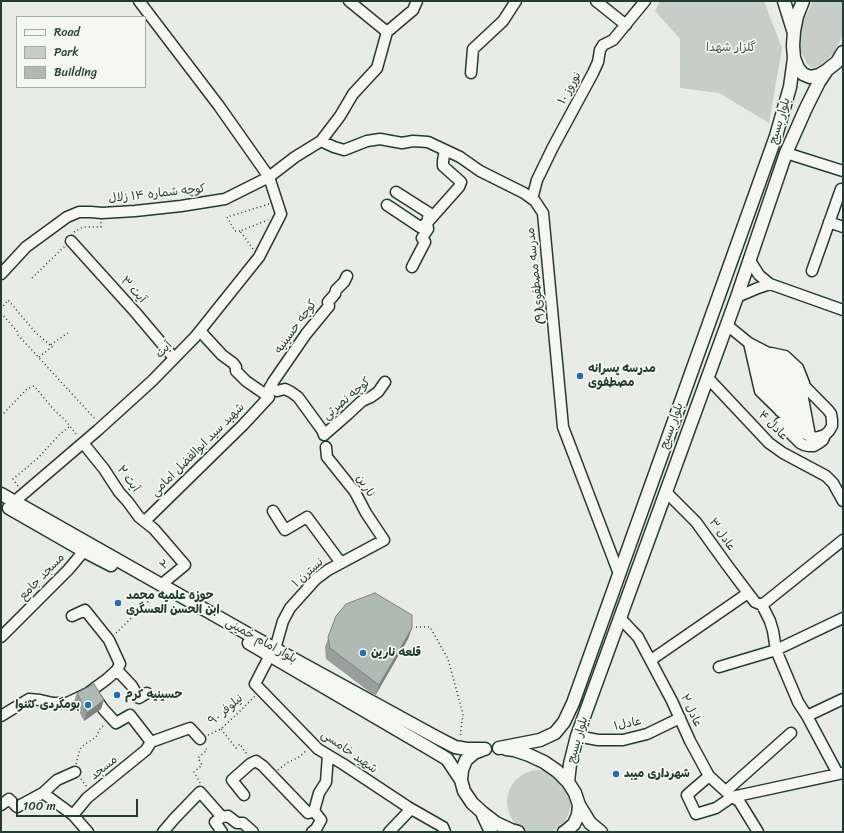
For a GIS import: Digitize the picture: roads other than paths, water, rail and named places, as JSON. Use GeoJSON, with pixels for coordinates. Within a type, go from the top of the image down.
{"type":"FeatureCollection","features":[{"type":"Feature","properties":{"kind":"main road"},"geometry":{"type":"LineString","coordinates":[[784,1],[794,32]]}},
{"type":"Feature","properties":{"kind":"main road"},"geometry":{"type":"LineString","coordinates":[[794,32],[797,16],[803,1]]}},
{"type":"Feature","properties":{"kind":"main road","name":"بلوار بسیج"},"geometry":{"type":"LineString","coordinates":[[499,748],[540,740],[555,733],[564,722],[573,703],[773,143],[790,87],[794,58],[794,32]]}},
{"type":"Feature","properties":{"kind":"main road"},"geometry":{"type":"LineString","coordinates":[[794,58],[798,68],[803,74],[810,77],[827,70],[841,58]]}},
{"type":"Feature","properties":{"kind":"main road","name":"بلوار بسیج"},"geometry":{"type":"LineString","coordinates":[[568,782],[570,764],[577,736],[586,710],[727,325],[786,153],[806,108],[827,70]]}},
{"type":"Feature","properties":{"kind":"main road"},"geometry":{"type":"LineString","coordinates":[[786,103],[791,98],[798,98],[803,102],[806,108]]}},
{"type":"Feature","properties":{"kind":"main road","name":"بلوار امام خمینی"},"geometry":{"type":"LineString","coordinates":[[1,494],[8,504],[273,652],[455,747],[485,749],[499,748]]}},
{"type":"Feature","properties":{"kind":"main road","name":"بلوار امام خمینی"},"geometry":{"type":"LineString","coordinates":[[273,652],[447,759],[461,780],[464,791],[472,803],[483,814]]}},
{"type":"Feature","properties":{"kind":"main road"},"geometry":{"type":"LineString","coordinates":[[573,703],[574,710],[580,712],[586,710]]}},
{"type":"Feature","properties":{"kind":"main road"},"geometry":{"type":"LineString","coordinates":[[499,748],[514,750],[529,755],[544,762],[557,771],[568,782],[575,793],[579,805],[590,823],[601,832]]}},
{"type":"Feature","properties":{"kind":"main road"},"geometry":{"type":"LineString","coordinates":[[461,780],[462,770],[466,760],[474,753],[485,749]]}},
{"type":"Feature","properties":{"kind":"main road"},"geometry":{"type":"LineString","coordinates":[[567,832],[574,824],[578,815],[579,805]]}},
{"type":"Feature","properties":{"kind":"main road"},"geometry":{"type":"LineString","coordinates":[[483,814],[491,832]]}},
{"type":"Feature","properties":{"kind":"main road"},"geometry":{"type":"LineString","coordinates":[[483,814],[496,823],[518,832]]}},
{"type":"Feature","properties":{"kind":"street","name":"آیت"},"geometry":{"type":"LineString","coordinates":[[8,504],[24,493],[152,381],[200,331],[259,257],[281,214],[269,177],[219,106],[139,1]]}},
{"type":"Feature","properties":{"kind":"street"},"geometry":{"type":"LineString","coordinates":[[349,1],[387,32]]}},
{"type":"Feature","properties":{"kind":"street"},"geometry":{"type":"LineString","coordinates":[[321,141],[340,116],[353,94],[377,68],[387,32],[412,10],[417,1]]}},
{"type":"Feature","properties":{"kind":"street"},"geometry":{"type":"LineString","coordinates":[[471,73],[473,49],[503,21],[516,1]]}},
{"type":"Feature","properties":{"kind":"street"},"geometry":{"type":"LineString","coordinates":[[596,1],[626,25]]}},
{"type":"Feature","properties":{"kind":"street","name":"نوروز ۱۰"},"geometry":{"type":"LineString","coordinates":[[532,199],[548,157],[593,73],[598,62],[600,50],[603,45],[613,40],[645,1]]}},
{"type":"Feature","properties":{"kind":"street","name":"مدرسه مصطفوی(۹)"},"geometry":{"type":"LineString","coordinates":[[321,141],[344,150],[367,141],[380,139],[402,143],[413,141],[428,142],[460,157],[480,171],[535,201],[543,213],[563,427],[619,574]]}},
{"type":"Feature","properties":{"kind":"street","name":"کوچه شماره ۱۴ زلال"},"geometry":{"type":"LineString","coordinates":[[1,274],[26,247],[67,217],[79,212],[102,213],[135,211],[225,199],[269,177],[295,157],[321,141]]}},
{"type":"Feature","properties":{"kind":"street"},"geometry":{"type":"LineString","coordinates":[[387,205],[420,227],[427,223],[451,196],[461,182],[443,166],[445,150]]}},
{"type":"Feature","properties":{"kind":"street"},"geometry":{"type":"LineString","coordinates":[[786,153],[843,171]]}},
{"type":"Feature","properties":{"kind":"street"},"geometry":{"type":"LineString","coordinates":[[812,271],[841,188]]}},
{"type":"Feature","properties":{"kind":"street"},"geometry":{"type":"LineString","coordinates":[[396,192],[429,213],[427,223],[428,229],[422,238],[425,242],[412,267]]}},
{"type":"Feature","properties":{"kind":"street"},"geometry":{"type":"LineString","coordinates":[[829,222],[843,227]]}},
{"type":"Feature","properties":{"kind":"street","name":"آیت ۳"},"geometry":{"type":"LineString","coordinates":[[71,241],[136,313],[174,358]]}},
{"type":"Feature","properties":{"kind":"street"},"geometry":{"type":"LineString","coordinates":[[749,259],[760,275],[770,284],[843,310]]}},
{"type":"Feature","properties":{"kind":"street","name":"کوچه حسینیه"},"geometry":{"type":"LineString","coordinates":[[268,393],[306,334],[329,306],[328,302],[347,276]]}},
{"type":"Feature","properties":{"kind":"street"},"geometry":{"type":"LineString","coordinates":[[737,297],[770,284]]}},
{"type":"Feature","properties":{"kind":"street"},"geometry":{"type":"LineString","coordinates":[[727,325],[750,348],[764,355],[785,356],[798,368],[805,387],[831,414],[832,426],[819,444],[809,446],[800,443],[785,421],[780,411],[772,366]]}},
{"type":"Feature","properties":{"kind":"street"},"geometry":{"type":"LineString","coordinates":[[200,331],[222,355],[233,363],[236,367],[236,371],[246,381],[268,393]]}},
{"type":"Feature","properties":{"kind":"street"},"geometry":{"type":"LineString","coordinates":[[750,348],[760,391],[780,411]]}},
{"type":"Feature","properties":{"kind":"street"},"geometry":{"type":"LineString","coordinates":[[764,355],[766,360],[802,393],[810,436]]}},
{"type":"Feature","properties":{"kind":"street"},"geometry":{"type":"LineString","coordinates":[[764,355],[769,400]]}},
{"type":"Feature","properties":{"kind":"street"},"geometry":{"type":"LineString","coordinates":[[783,376],[785,421]]}},
{"type":"Feature","properties":{"kind":"street","name":"عادل ۴"},"geometry":{"type":"LineString","coordinates":[[707,378],[769,443],[783,454],[826,476],[833,483],[843,501]]}},
{"type":"Feature","properties":{"kind":"street","name":"کوچه نصرتی"},"geometry":{"type":"LineString","coordinates":[[268,393],[285,389],[298,397],[324,435],[362,401],[378,392],[385,382]]}},
{"type":"Feature","properties":{"kind":"street"},"geometry":{"type":"LineString","coordinates":[[793,385],[800,430]]}},
{"type":"Feature","properties":{"kind":"street","name":"شهید سید ابوالفضل امامی"},"geometry":{"type":"LineString","coordinates":[[145,522],[242,425],[268,393]]}},
{"type":"Feature","properties":{"kind":"street"},"geometry":{"type":"LineString","coordinates":[[785,421],[803,433],[814,438],[825,435]]}},
{"type":"Feature","properties":{"kind":"street","name":"آیت ۲"},"geometry":{"type":"LineString","coordinates":[[82,443],[104,469],[118,492],[128,502],[139,517],[154,529],[185,565]]}},
{"type":"Feature","properties":{"kind":"street","name":"نارین"},"geometry":{"type":"LineString","coordinates":[[326,447],[327,457],[355,492],[366,513],[384,540]]}},
{"type":"Feature","properties":{"kind":"street","name":"عادل ۳"},"geometry":{"type":"LineString","coordinates":[[666,492],[696,522],[755,602],[762,605]]}},
{"type":"Feature","properties":{"kind":"street"},"geometry":{"type":"LineString","coordinates":[[273,511],[285,530],[307,517],[341,562]]}},
{"type":"Feature","properties":{"kind":"street","name":"نسترن ۱"},"geometry":{"type":"LineString","coordinates":[[273,652],[290,608],[316,579],[341,562],[384,540]]}},
{"type":"Feature","properties":{"kind":"street"},"geometry":{"type":"LineString","coordinates":[[729,794],[840,773],[808,716],[798,702],[776,650],[770,621],[762,605],[843,540]]}},
{"type":"Feature","properties":{"kind":"street","name":"مسجد جامع"},"geometry":{"type":"LineString","coordinates":[[1,638],[68,570],[87,547]]}},
{"type":"Feature","properties":{"kind":"street","name":"۲"},"geometry":{"type":"LineString","coordinates":[[160,588],[185,565]]}},
{"type":"Feature","properties":{"kind":"street"},"geometry":{"type":"LineString","coordinates":[[651,660],[748,593],[752,598]]}},
{"type":"Feature","properties":{"kind":"street"},"geometry":{"type":"LineString","coordinates":[[1,716],[29,699],[53,703],[67,703],[91,690],[117,670],[120,664],[109,640],[85,610],[72,616]]}},
{"type":"Feature","properties":{"kind":"street","name":"عادل ۲"},"geometry":{"type":"LineString","coordinates":[[620,618],[638,637],[651,660],[709,776]]}},
{"type":"Feature","properties":{"kind":"street"},"geometry":{"type":"LineString","coordinates":[[719,667],[776,650],[843,618]]}},
{"type":"Feature","properties":{"kind":"street","name":"شهید خامسی"},"geometry":{"type":"LineString","coordinates":[[273,652],[255,684],[260,690],[314,745],[411,809],[443,827],[445,832]]}},
{"type":"Feature","properties":{"kind":"street"},"geometry":{"type":"LineString","coordinates":[[117,670],[132,686],[140,698],[147,693]]}},
{"type":"Feature","properties":{"kind":"street"},"geometry":{"type":"LineString","coordinates":[[91,690],[104,710],[116,723],[130,715],[150,742],[190,728],[200,739]]}},
{"type":"Feature","properties":{"kind":"street"},"geometry":{"type":"LineString","coordinates":[[808,716],[843,698]]}},
{"type":"Feature","properties":{"kind":"street","name":"عادل۱"},"geometry":{"type":"LineString","coordinates":[[577,736],[598,740],[623,740],[647,734],[680,718]]}},
{"type":"Feature","properties":{"kind":"street"},"geometry":{"type":"LineString","coordinates":[[758,832],[739,801],[729,794],[709,776],[687,795],[696,814],[716,808],[729,794],[791,733]]}},
{"type":"Feature","properties":{"kind":"street","name":"مسجد"},"geometry":{"type":"LineString","coordinates":[[73,815],[87,798],[146,750],[150,742]]}},
{"type":"Feature","properties":{"kind":"street"},"geometry":{"type":"LineString","coordinates":[[314,811],[319,793],[326,782],[328,755]]}},
{"type":"Feature","properties":{"kind":"street"},"geometry":{"type":"LineString","coordinates":[[244,795],[232,780],[256,761],[308,812],[314,811]]}},
{"type":"Feature","properties":{"kind":"street"},"geometry":{"type":"LineString","coordinates":[[1,805],[10,799],[17,807],[43,793],[57,780],[75,772]]}},
{"type":"Feature","properties":{"kind":"street"},"geometry":{"type":"LineString","coordinates":[[163,832],[200,792],[222,817]]}},
{"type":"Feature","properties":{"kind":"street"},"geometry":{"type":"LineString","coordinates":[[43,793],[73,815],[88,832]]}},
{"type":"Feature","properties":{"kind":"street"},"geometry":{"type":"LineString","coordinates":[[389,832],[411,809]]}},
{"type":"Feature","properties":{"kind":"street"},"geometry":{"type":"LineString","coordinates":[[312,832],[316,829],[321,820],[314,811]]}},
{"type":"Feature","properties":{"kind":"street"},"geometry":{"type":"LineString","coordinates":[[222,832],[215,822],[222,817],[228,816],[237,823],[243,823],[253,832]]}},
{"type":"Feature","properties":{"kind":"place","name":"مدرسه پسرانه مصطفوی"},"geometry":{"type":"Point","coordinates":[580,376]}},
{"type":"Feature","properties":{"kind":"place","name":"حوزه علمیه محمد ابن الحسن العسگری"},"geometry":{"type":"Point","coordinates":[118,603]}},
{"type":"Feature","properties":{"kind":"place","name":"قلعه نارین"},"geometry":{"type":"Point","coordinates":[363,653]}},
{"type":"Feature","properties":{"kind":"place","name":"حسینیه کرم"},"geometry":{"type":"Point","coordinates":[117,695]}},
{"type":"Feature","properties":{"kind":"place","name":"بومگردی کثنوا"},"geometry":{"type":"Point","coordinates":[88,705]}},
{"type":"Feature","properties":{"kind":"place","name":"شهرداری میبد"},"geometry":{"type":"Point","coordinates":[616,774]}},
{"type":"Feature","properties":{"kind":"park label","name":"گلزار شهدا"},"geometry":{"type":"Point","coordinates":[731,48]}}]}
